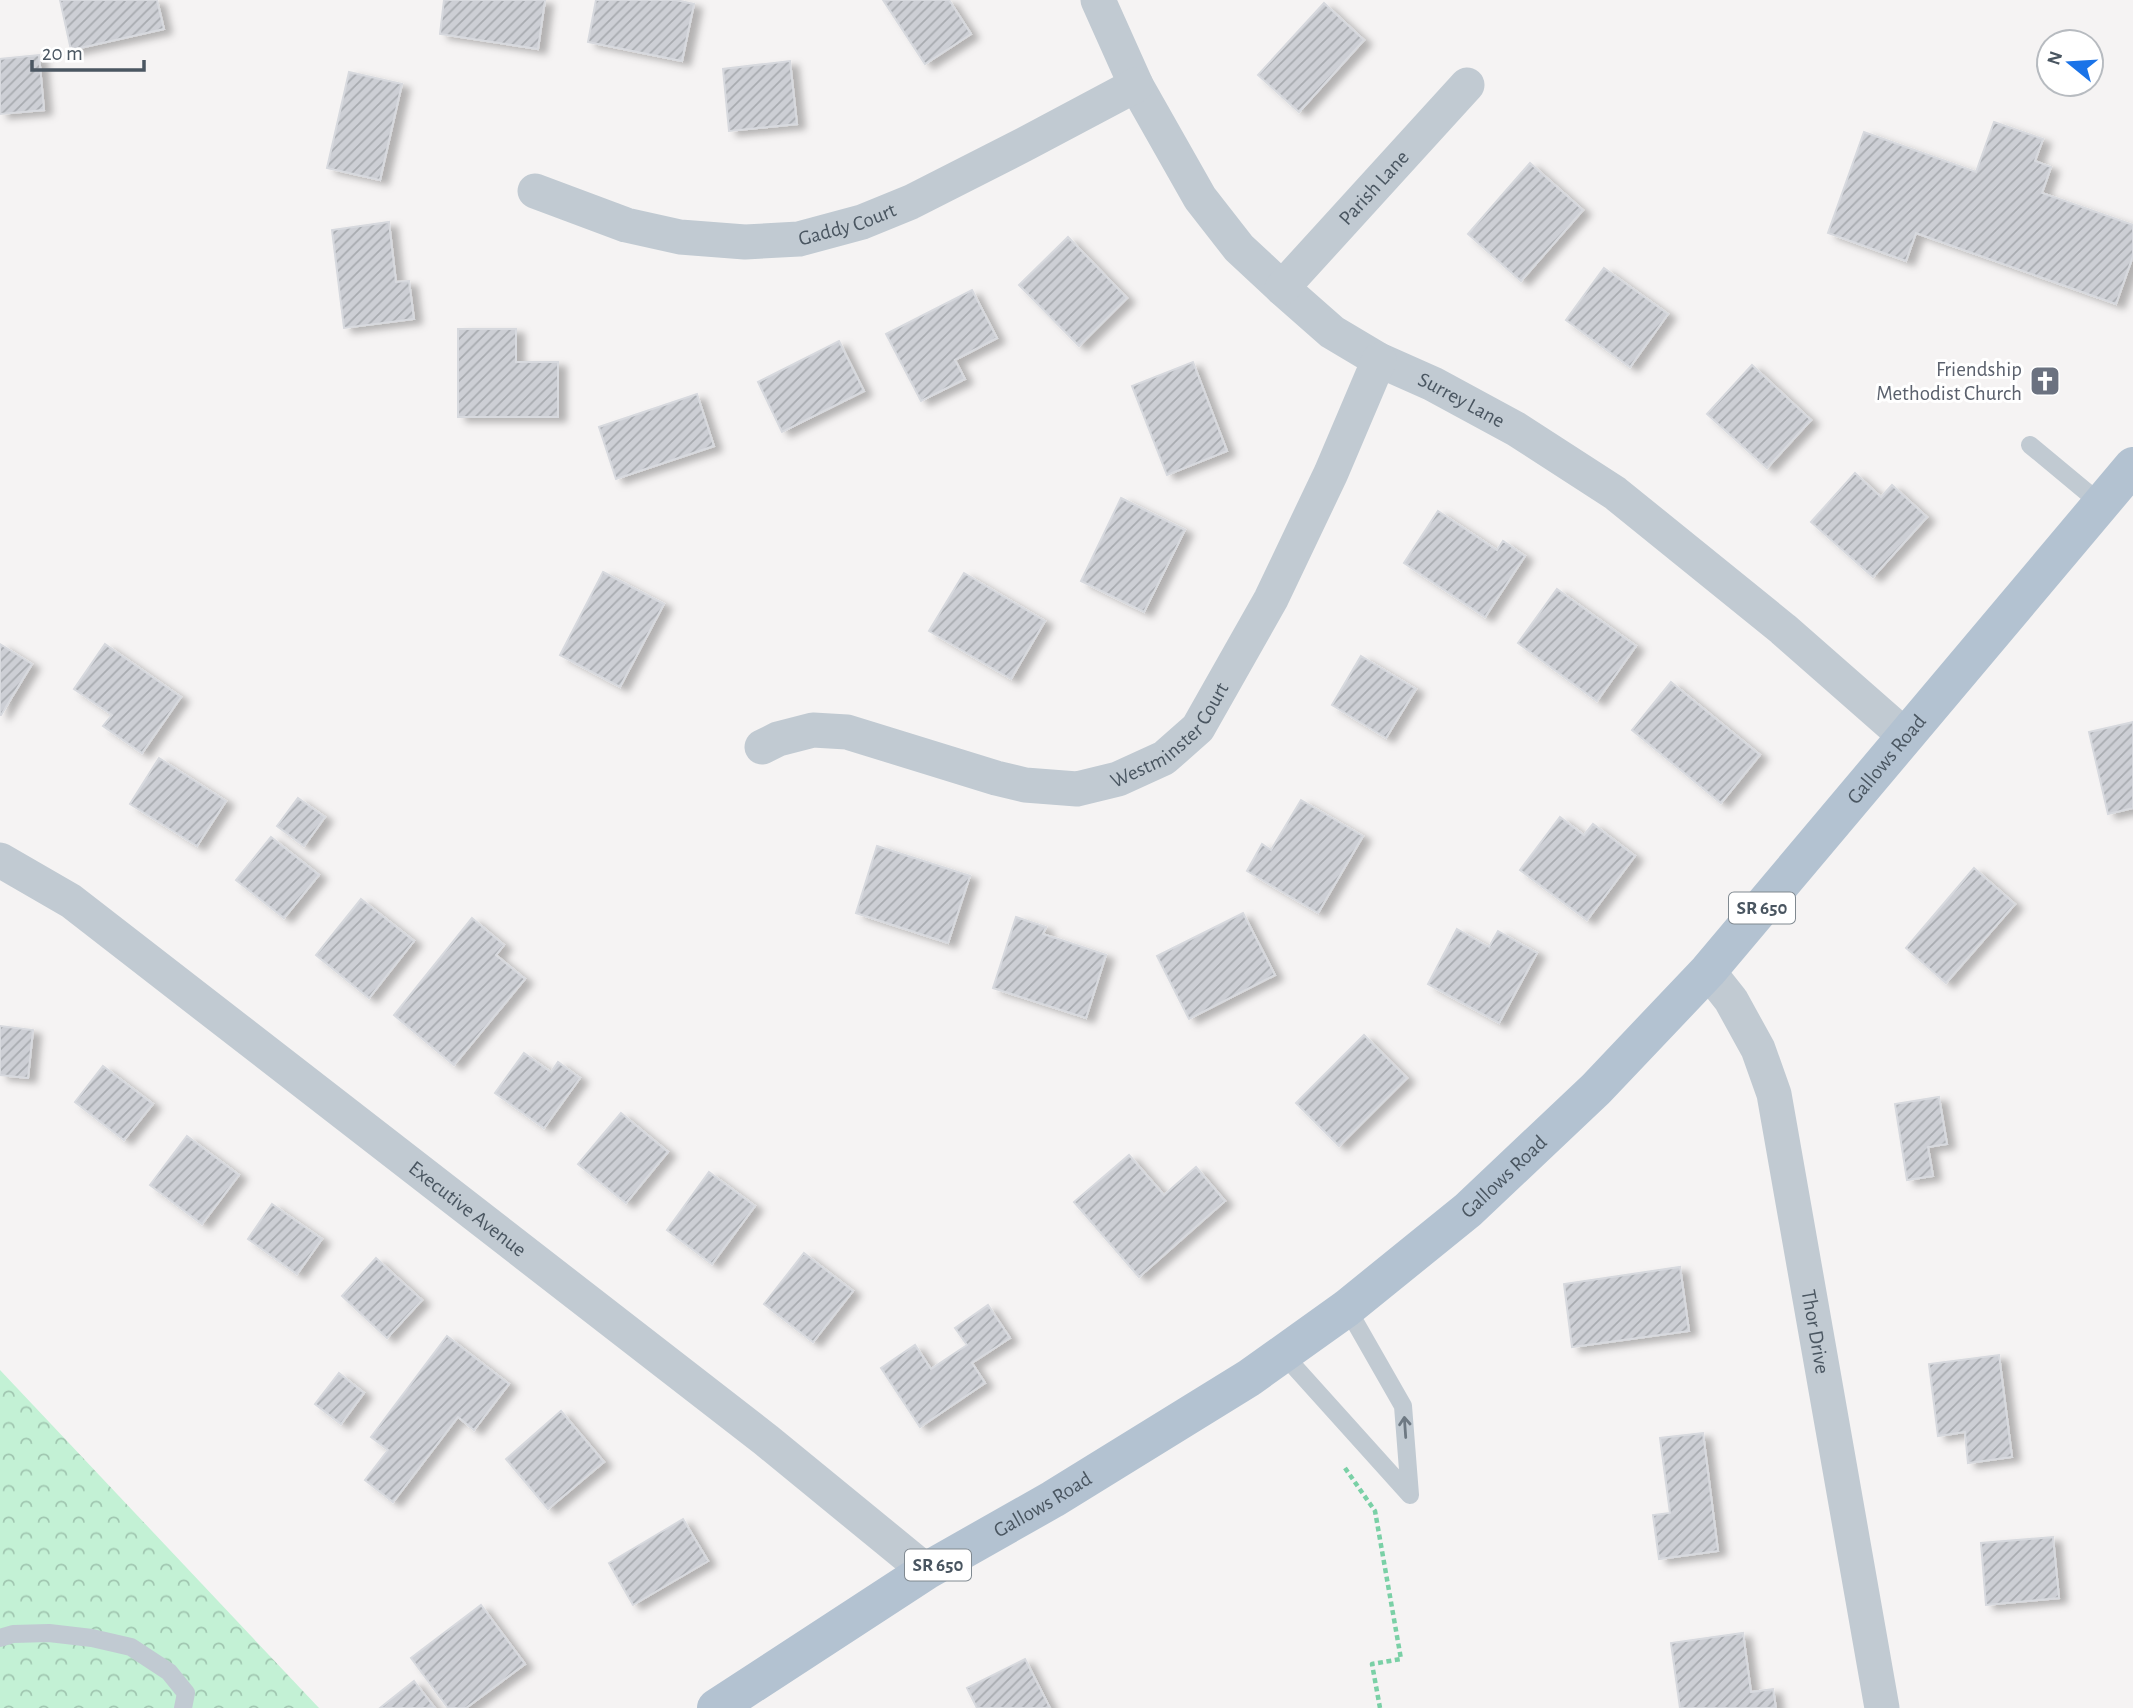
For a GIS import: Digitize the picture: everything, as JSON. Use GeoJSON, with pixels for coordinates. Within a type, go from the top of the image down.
{"type":"FeatureCollection","features":[{"type":"Feature","properties":{"kind":"main road","name":"Gallows Road"},"geometry":{"type":"LineString","coordinates":[[716,1708],[926,1571],[1075,1485],[1249,1378],[1348,1308],[1468,1210],[1596,1089],[1708,971],[2133,466]]}},
{"type":"Feature","properties":{"kind":"street","name":"Surrey Lane"},"geometry":{"type":"LineString","coordinates":[[1098,0],[1136,85],[1200,198],[1239,248],[1282,288],[1332,332],[1379,360],[1433,384],[1516,429],[1615,493],[1783,629],[1906,737]]}},
{"type":"Feature","properties":{"kind":"street","name":"Gaddy Court"},"geometry":{"type":"LineString","coordinates":[[535,191],[626,225],[680,237],[745,242],[799,239],[862,222],[911,202],[1136,85]]}},
{"type":"Feature","properties":{"kind":"street","name":"Parish Lane"},"geometry":{"type":"LineString","coordinates":[[1282,288],[1467,85]]}},
{"type":"Feature","properties":{"kind":"street","name":"Westminster Court"},"geometry":{"type":"LineString","coordinates":[[762,747],[778,739],[813,730],[848,732],[996,778],[1025,785],[1077,789],[1118,779],[1164,758],[1198,728],[1271,599],[1331,473],[1379,360]]}},
{"type":"Feature","properties":{"kind":"street","name":"Executive Avenue"},"geometry":{"type":"LineString","coordinates":[[0,860],[61,895],[93,918],[766,1440],[926,1571]]}},
{"type":"Feature","properties":{"kind":"street","name":"Thor Drive"},"geometry":{"type":"LineString","coordinates":[[1708,971],[1731,1000],[1758,1049],[1774,1094],[1882,1708]]}},
{"type":"Feature","properties":{"kind":"lane"},"geometry":{"type":"LineString","coordinates":[[2030,445],[2101,504]]}},
{"type":"Feature","properties":{"kind":"lane"},"geometry":{"type":"LineString","coordinates":[[1283,1354],[1410,1494],[1404,1406],[1348,1308]]}},
{"type":"Feature","properties":{"kind":"lane"},"geometry":{"type":"LineString","coordinates":[[0,1638],[13,1634],[48,1633],[92,1638],[131,1647],[169,1672],[186,1693],[183,1708]]}},
{"type":"Feature","properties":{"kind":"path"},"geometry":{"type":"LineString","coordinates":[[1339,1460],[1374,1511],[1401,1658],[1372,1664],[1380,1708]]}},
{"type":"Feature","properties":{"kind":"green space"},"geometry":{"type":"Polygon","coordinates":[[[0,1370],[319,1708],[0,1708],[0,1370]]]}},
{"type":"Feature","properties":{"kind":"building"},"geometry":{"type":"Polygon","coordinates":[[[60,0],[157,0],[164,29],[71,50],[60,0]]]}},
{"type":"Feature","properties":{"kind":"building"},"geometry":{"type":"Polygon","coordinates":[[[444,0],[545,0],[538,49],[440,34],[444,0]]]}},
{"type":"Feature","properties":{"kind":"building"},"geometry":{"type":"Polygon","coordinates":[[[596,0],[676,0],[694,4],[682,61],[588,42],[596,0]]]}},
{"type":"Feature","properties":{"kind":"building"},"geometry":{"type":"Polygon","coordinates":[[[883,0],[949,0],[971,34],[925,64],[883,0]]]}},
{"type":"Feature","properties":{"kind":"building"},"geometry":{"type":"Polygon","coordinates":[[[1324,3],[1364,40],[1299,112],[1258,75],[1324,3]]]}},
{"type":"Feature","properties":{"kind":"building"},"geometry":{"type":"Polygon","coordinates":[[[39,55],[44,110],[0,114],[0,59],[39,55]]]}},
{"type":"Feature","properties":{"kind":"building"},"geometry":{"type":"Polygon","coordinates":[[[790,61],[797,124],[729,131],[723,69],[790,61]]]}},
{"type":"Feature","properties":{"kind":"building"},"geometry":{"type":"Polygon","coordinates":[[[349,72],[402,84],[380,180],[327,168],[349,72]]]}},
{"type":"Feature","properties":{"kind":"building"},"geometry":{"type":"Polygon","coordinates":[[[1994,122],[2043,139],[2035,161],[2051,167],[2042,193],[2133,225],[2133,256],[2116,304],[1916,233],[1906,261],[1828,233],[1864,132],[1976,172],[1994,122]]]}},
{"type":"Feature","properties":{"kind":"building"},"geometry":{"type":"Polygon","coordinates":[[[1530,163],[1583,210],[1521,281],[1468,234],[1530,163]]]}},
{"type":"Feature","properties":{"kind":"building"},"geometry":{"type":"Polygon","coordinates":[[[389,222],[396,282],[409,281],[414,319],[344,328],[332,230],[389,222]]]}},
{"type":"Feature","properties":{"kind":"building"},"geometry":{"type":"Polygon","coordinates":[[[1068,237],[1127,298],[1079,346],[1019,285],[1068,237]]]}},
{"type":"Feature","properties":{"kind":"building"},"geometry":{"type":"Polygon","coordinates":[[[1604,268],[1668,314],[1630,367],[1566,320],[1604,268]]]}},
{"type":"Feature","properties":{"kind":"building"},"geometry":{"type":"Polygon","coordinates":[[[972,290],[997,338],[955,360],[965,379],[921,401],[886,334],[972,290]]]}},
{"type":"Feature","properties":{"kind":"building"},"geometry":{"type":"Polygon","coordinates":[[[458,329],[516,329],[516,362],[558,362],[558,417],[458,417],[458,329]]]}},
{"type":"Feature","properties":{"kind":"building"},"geometry":{"type":"Polygon","coordinates":[[[839,341],[864,391],[782,432],[758,382],[839,341]]]}},
{"type":"Feature","properties":{"kind":"building"},"geometry":{"type":"Polygon","coordinates":[[[1193,362],[1227,451],[1167,475],[1132,386],[1193,362]]]}},
{"type":"Feature","properties":{"kind":"building"},"geometry":{"type":"Polygon","coordinates":[[[1752,365],[1811,420],[1767,468],[1707,414],[1752,365]]]}},
{"type":"Feature","properties":{"kind":"building"},"geometry":{"type":"Polygon","coordinates":[[[697,394],[714,446],[616,479],[599,427],[697,394]]]}},
{"type":"Feature","properties":{"kind":"building"},"geometry":{"type":"Polygon","coordinates":[[[1855,473],[1881,497],[1892,485],[1927,517],[1873,577],[1811,522],[1855,473]]]}},
{"type":"Feature","properties":{"kind":"building"},"geometry":{"type":"Polygon","coordinates":[[[1121,498],[1185,530],[1144,612],[1081,581],[1121,498]]]}},
{"type":"Feature","properties":{"kind":"building"},"geometry":{"type":"Polygon","coordinates":[[[1438,511],[1497,550],[1503,541],[1525,556],[1485,617],[1404,563],[1438,511]]]}},
{"type":"Feature","properties":{"kind":"building"},"geometry":{"type":"Polygon","coordinates":[[[603,572],[664,604],[620,687],[560,655],[603,572]]]}},
{"type":"Feature","properties":{"kind":"building"},"geometry":{"type":"Polygon","coordinates":[[[964,573],[1045,621],[1011,679],[929,631],[964,573]]]}},
{"type":"Feature","properties":{"kind":"building"},"geometry":{"type":"Polygon","coordinates":[[[1557,589],[1636,646],[1597,701],[1518,643],[1557,589]]]}},
{"type":"Feature","properties":{"kind":"building"},"geometry":{"type":"Polygon","coordinates":[[[0,644],[32,664],[1,715],[0,715],[0,644]]]}},
{"type":"Feature","properties":{"kind":"building"},"geometry":{"type":"Polygon","coordinates":[[[105,644],[181,697],[142,753],[103,726],[112,715],[74,689],[105,644]]]}},
{"type":"Feature","properties":{"kind":"building"},"geometry":{"type":"Polygon","coordinates":[[[1361,656],[1416,689],[1386,738],[1332,705],[1361,656]]]}},
{"type":"Feature","properties":{"kind":"building"},"geometry":{"type":"Polygon","coordinates":[[[1671,682],[1760,755],[1721,803],[1632,730],[1671,682]]]}},
{"type":"Feature","properties":{"kind":"building"},"geometry":{"type":"Polygon","coordinates":[[[2133,722],[2133,808],[2108,814],[2089,732],[2133,722]]]}},
{"type":"Feature","properties":{"kind":"building"},"geometry":{"type":"Polygon","coordinates":[[[159,758],[226,801],[197,846],[130,804],[159,758]]]}},
{"type":"Feature","properties":{"kind":"building"},"geometry":{"type":"Polygon","coordinates":[[[298,798],[325,817],[304,846],[277,826],[298,798]]]}},
{"type":"Feature","properties":{"kind":"building"},"geometry":{"type":"Polygon","coordinates":[[[1301,800],[1363,836],[1318,913],[1247,871],[1262,844],[1271,850],[1301,800]]]}},
{"type":"Feature","properties":{"kind":"building"},"geometry":{"type":"Polygon","coordinates":[[[1560,817],[1584,835],[1593,824],[1635,856],[1587,920],[1520,870],[1560,817]]]}},
{"type":"Feature","properties":{"kind":"building"},"geometry":{"type":"Polygon","coordinates":[[[271,837],[319,875],[284,918],[236,880],[271,837]]]}},
{"type":"Feature","properties":{"kind":"building"},"geometry":{"type":"Polygon","coordinates":[[[877,846],[970,876],[948,943],[856,913],[877,846]]]}},
{"type":"Feature","properties":{"kind":"building"},"geometry":{"type":"Polygon","coordinates":[[[1974,868],[2015,904],[1946,983],[1906,948],[1974,868]]]}},
{"type":"Feature","properties":{"kind":"building"},"geometry":{"type":"Polygon","coordinates":[[[361,899],[414,941],[369,998],[316,955],[361,899]]]}},
{"type":"Feature","properties":{"kind":"building"},"geometry":{"type":"Polygon","coordinates":[[[1243,913],[1275,975],[1189,1019],[1157,956],[1243,913]]]}},
{"type":"Feature","properties":{"kind":"building"},"geometry":{"type":"Polygon","coordinates":[[[1016,917],[1046,927],[1043,934],[1106,955],[1086,1018],[993,988],[1016,917]]]}},
{"type":"Feature","properties":{"kind":"building"},"geometry":{"type":"Polygon","coordinates":[[[472,918],[504,945],[496,955],[525,979],[454,1065],[394,1015],[472,918]]]}},
{"type":"Feature","properties":{"kind":"building"},"geometry":{"type":"Polygon","coordinates":[[[1457,929],[1489,947],[1498,931],[1537,953],[1499,1023],[1428,984],[1457,929]]]}},
{"type":"Feature","properties":{"kind":"building"},"geometry":{"type":"Polygon","coordinates":[[[0,1026],[33,1030],[28,1078],[0,1075],[0,1026]]]}},
{"type":"Feature","properties":{"kind":"building"},"geometry":{"type":"Polygon","coordinates":[[[1364,1035],[1407,1078],[1339,1146],[1296,1103],[1364,1035]]]}},
{"type":"Feature","properties":{"kind":"building"},"geometry":{"type":"Polygon","coordinates":[[[524,1053],[551,1072],[558,1062],[580,1078],[544,1128],[495,1093],[524,1053]]]}},
{"type":"Feature","properties":{"kind":"building"},"geometry":{"type":"Polygon","coordinates":[[[103,1066],[153,1104],[124,1140],[75,1102],[103,1066]]]}},
{"type":"Feature","properties":{"kind":"building"},"geometry":{"type":"Polygon","coordinates":[[[1939,1097],[1947,1144],[1928,1147],[1933,1176],[1907,1180],[1895,1104],[1939,1097]]]}},
{"type":"Feature","properties":{"kind":"building"},"geometry":{"type":"Polygon","coordinates":[[[621,1113],[668,1152],[626,1203],[578,1164],[621,1113]]]}},
{"type":"Feature","properties":{"kind":"building"},"geometry":{"type":"Polygon","coordinates":[[[187,1136],[239,1175],[202,1224],[150,1185],[187,1136]]]}},
{"type":"Feature","properties":{"kind":"building"},"geometry":{"type":"Polygon","coordinates":[[[1129,1155],[1164,1195],[1196,1167],[1225,1201],[1139,1277],[1074,1202],[1129,1155]]]}},
{"type":"Feature","properties":{"kind":"building"},"geometry":{"type":"Polygon","coordinates":[[[709,1172],[755,1206],[712,1264],[667,1230],[709,1172]]]}},
{"type":"Feature","properties":{"kind":"building"},"geometry":{"type":"Polygon","coordinates":[[[272,1204],[322,1239],[297,1274],[248,1239],[272,1204]]]}},
{"type":"Feature","properties":{"kind":"building"},"geometry":{"type":"Polygon","coordinates":[[[804,1253],[853,1291],[813,1342],[764,1304],[804,1253]]]}},
{"type":"Feature","properties":{"kind":"building"},"geometry":{"type":"Polygon","coordinates":[[[376,1258],[422,1300],[387,1338],[342,1296],[376,1258]]]}},
{"type":"Feature","properties":{"kind":"building"},"geometry":{"type":"Polygon","coordinates":[[[1680,1267],[1689,1331],[1572,1347],[1564,1284],[1680,1267]]]}},
{"type":"Feature","properties":{"kind":"building"},"geometry":{"type":"Polygon","coordinates":[[[988,1305],[1010,1338],[972,1363],[985,1383],[920,1427],[881,1368],[915,1345],[931,1369],[967,1345],[955,1328],[988,1305]]]}},
{"type":"Feature","properties":{"kind":"building"},"geometry":{"type":"Polygon","coordinates":[[[447,1336],[509,1384],[474,1430],[458,1417],[393,1502],[365,1480],[388,1450],[371,1437],[447,1336]]]}},
{"type":"Feature","properties":{"kind":"building"},"geometry":{"type":"Polygon","coordinates":[[[1999,1355],[2012,1457],[1968,1463],[1965,1432],[1938,1436],[1929,1364],[1999,1355]]]}},
{"type":"Feature","properties":{"kind":"building"},"geometry":{"type":"Polygon","coordinates":[[[339,1373],[364,1393],[341,1424],[315,1404],[339,1373]]]}},
{"type":"Feature","properties":{"kind":"building"},"geometry":{"type":"Polygon","coordinates":[[[561,1411],[604,1462],[548,1509],[506,1459],[561,1411]]]}},
{"type":"Feature","properties":{"kind":"building"},"geometry":{"type":"Polygon","coordinates":[[[1703,1433],[1718,1551],[1659,1559],[1653,1515],[1670,1513],[1660,1438],[1703,1433]]]}},
{"type":"Feature","properties":{"kind":"building"},"geometry":{"type":"Polygon","coordinates":[[[683,1519],[708,1561],[633,1605],[609,1563],[683,1519]]]}},
{"type":"Feature","properties":{"kind":"building"},"geometry":{"type":"Polygon","coordinates":[[[2053,1537],[2059,1598],[1986,1605],[1981,1543],[2053,1537]]]}},
{"type":"Feature","properties":{"kind":"building"},"geometry":{"type":"Polygon","coordinates":[[[481,1605],[525,1664],[466,1708],[448,1708],[411,1658],[481,1605]]]}},
{"type":"Feature","properties":{"kind":"building"},"geometry":{"type":"Polygon","coordinates":[[[1743,1633],[1751,1692],[1773,1689],[1776,1708],[1680,1708],[1671,1643],[1743,1633]]]}},
{"type":"Feature","properties":{"kind":"building"},"geometry":{"type":"Polygon","coordinates":[[[1025,1659],[1050,1708],[977,1708],[967,1688],[1025,1659]]]}},
{"type":"Feature","properties":{"kind":"building"},"geometry":{"type":"Polygon","coordinates":[[[414,1681],[435,1708],[380,1708],[414,1681]]]}},
{"type":"Feature","properties":{"kind":"place","name":"Friendship Methodist Church"},"geometry":{"type":"Point","coordinates":[2045,381]}}]}
